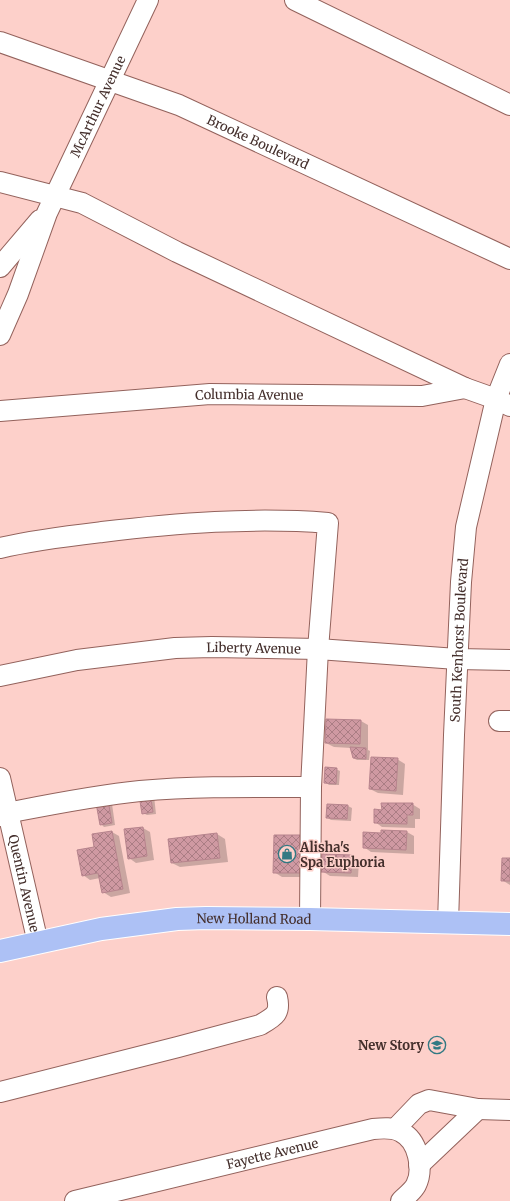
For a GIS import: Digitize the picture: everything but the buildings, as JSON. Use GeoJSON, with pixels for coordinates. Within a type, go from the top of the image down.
{"type":"FeatureCollection","features":[{"type":"Feature","properties":{"kind":"main road","name":"New Holland Road"},"geometry":{"type":"LineString","coordinates":[[0,951],[101,929],[177,919],[310,919],[510,924]]}},
{"type":"Feature","properties":{"kind":"street","name":"McArthur Avenue"},"geometry":{"type":"LineString","coordinates":[[0,335],[18,294],[51,205],[148,0]]}},
{"type":"Feature","properties":{"kind":"street"},"geometry":{"type":"LineString","coordinates":[[295,0],[510,104]]}},
{"type":"Feature","properties":{"kind":"street","name":"Brooke Boulevard"},"geometry":{"type":"LineString","coordinates":[[0,42],[179,105],[510,259]]}},
{"type":"Feature","properties":{"kind":"street"},"geometry":{"type":"LineString","coordinates":[[0,182],[51,205],[82,203],[177,252],[465,388],[503,402]]}},
{"type":"Feature","properties":{"kind":"street","name":"McArthur Avenue"},"geometry":{"type":"LineString","coordinates":[[0,267],[51,205]]}},
{"type":"Feature","properties":{"kind":"street","name":"South Kenhorst Boulevard"},"geometry":{"type":"LineString","coordinates":[[448,923],[457,659],[461,582],[466,527],[503,402],[510,364]]}},
{"type":"Feature","properties":{"kind":"street","name":"Columbia Avenue"},"geometry":{"type":"LineString","coordinates":[[0,411],[210,394],[422,396],[465,388]]}},
{"type":"Feature","properties":{"kind":"street"},"geometry":{"type":"LineString","coordinates":[[0,548],[48,539],[131,528],[206,522],[290,520],[328,523],[318,649],[311,787],[310,919]]}},
{"type":"Feature","properties":{"kind":"street","name":"Liberty Avenue"},"geometry":{"type":"LineString","coordinates":[[0,676],[77,660],[175,648],[212,647],[318,649],[457,659],[510,660]]}},
{"type":"Feature","properties":{"kind":"street","name":"Quentin Avenue"},"geometry":{"type":"LineString","coordinates":[[0,778],[4,815],[38,943]]}},
{"type":"Feature","properties":{"kind":"street"},"geometry":{"type":"LineString","coordinates":[[4,815],[17,811],[97,796],[141,791],[209,788],[311,787]]}},
{"type":"Feature","properties":{"kind":"street"},"geometry":{"type":"LineString","coordinates":[[0,1092],[260,1025],[276,1015],[279,1006],[277,997]]}},
{"type":"Feature","properties":{"kind":"street"},"geometry":{"type":"LineString","coordinates":[[404,1198],[415,1187],[417,1182],[419,1173],[418,1155],[414,1144],[402,1132],[395,1129],[419,1104],[429,1100],[478,1109],[510,1110]]}},
{"type":"Feature","properties":{"kind":"street"},"geometry":{"type":"LineString","coordinates":[[419,1165],[478,1109]]}},
{"type":"Feature","properties":{"kind":"street","name":"Fayette Avenue"},"geometry":{"type":"LineString","coordinates":[[86,1200],[373,1129],[395,1129]]}},
{"type":"Feature","properties":{"kind":"place","name":"Alisha's Spa Euphoria"},"geometry":{"type":"Point","coordinates":[287,854]}},
{"type":"Feature","properties":{"kind":"place","name":"New Story"},"geometry":{"type":"Point","coordinates":[437,1045]}}]}
